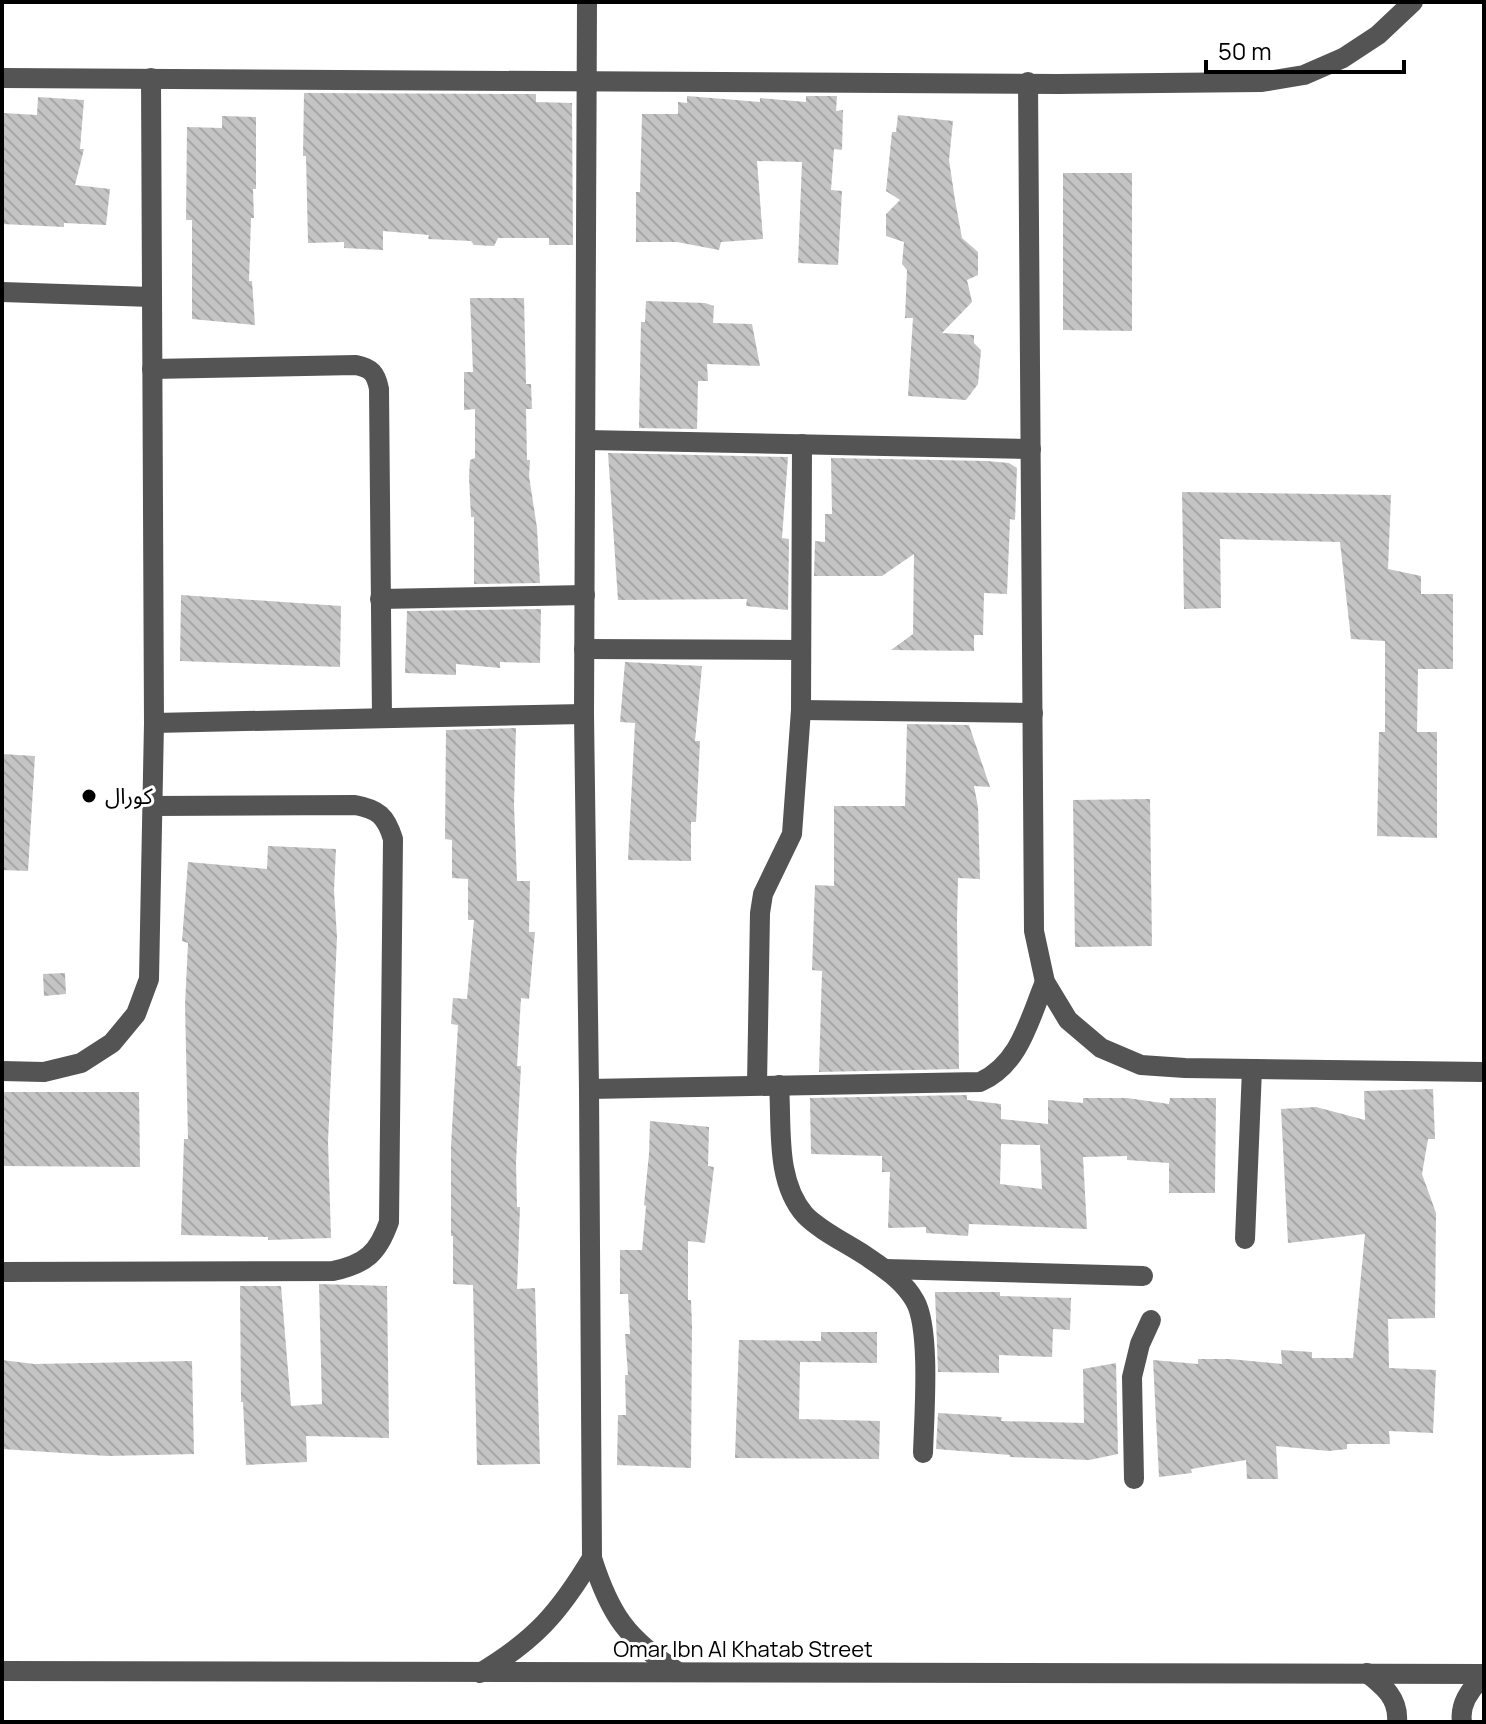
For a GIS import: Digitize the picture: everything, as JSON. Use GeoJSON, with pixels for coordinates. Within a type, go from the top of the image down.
{"type":"FeatureCollection","features":[{"type":"Feature","properties":{"kind":"street"},"geometry":{"type":"LineString","coordinates":[[587,2],[584,714],[592,1558],[603,1593],[621,1625],[647,1652],[678,1672]]}},
{"type":"Feature","properties":{"kind":"street"},"geometry":{"type":"LineString","coordinates":[[2,78],[1262,82],[1304,75],[1343,58],[1378,35],[1413,2]]}},
{"type":"Feature","properties":{"kind":"street"},"geometry":{"type":"LineString","coordinates":[[2,1071],[44,1072],[81,1063],[112,1043],[136,1014],[149,979],[154,723],[151,78]]}},
{"type":"Feature","properties":{"kind":"street"},"geometry":{"type":"LineString","coordinates":[[1028,82],[1034,931],[1045,982],[1068,1020],[1101,1048],[1141,1065],[1484,1072]]}},
{"type":"Feature","properties":{"kind":"street"},"geometry":{"type":"LineString","coordinates":[[2,292],[152,297]]}},
{"type":"Feature","properties":{"kind":"street"},"geometry":{"type":"LineString","coordinates":[[152,369],[356,365],[368,367],[377,376],[382,718]]}},
{"type":"Feature","properties":{"kind":"street"},"geometry":{"type":"LineString","coordinates":[[586,440],[1031,449]]}},
{"type":"Feature","properties":{"kind":"street"},"geometry":{"type":"LineString","coordinates":[[757,1085],[760,913],[763,894],[792,834],[801,710],[802,444]]}},
{"type":"Feature","properties":{"kind":"street"},"geometry":{"type":"LineString","coordinates":[[380,599],[585,595]]}},
{"type":"Feature","properties":{"kind":"street"},"geometry":{"type":"LineString","coordinates":[[584,649],[801,650]]}},
{"type":"Feature","properties":{"kind":"street"},"geometry":{"type":"LineString","coordinates":[[801,710],[1033,713]]}},
{"type":"Feature","properties":{"kind":"street"},"geometry":{"type":"LineString","coordinates":[[154,723],[584,714]]}},
{"type":"Feature","properties":{"kind":"street"},"geometry":{"type":"LineString","coordinates":[[2,1272],[333,1271],[353,1267],[370,1256],[382,1241],[389,1222],[393,839],[387,821],[374,808],[355,805],[153,806]]}},
{"type":"Feature","properties":{"kind":"street"},"geometry":{"type":"LineString","coordinates":[[589,1089],[980,1082],[1004,1068],[1013,1056],[1045,982]]}},
{"type":"Feature","properties":{"kind":"street"},"geometry":{"type":"LineString","coordinates":[[1245,1239],[1252,1069]]}},
{"type":"Feature","properties":{"kind":"street"},"geometry":{"type":"LineString","coordinates":[[779,1085],[785,1176],[794,1198],[806,1216],[903,1283],[916,1302],[924,1324],[923,1453]]}},
{"type":"Feature","properties":{"kind":"street"},"geometry":{"type":"LineString","coordinates":[[885,1269],[1143,1276]]}},
{"type":"Feature","properties":{"kind":"street"},"geometry":{"type":"LineString","coordinates":[[1134,1479],[1132,1377],[1140,1344],[1151,1320]]}},
{"type":"Feature","properties":{"kind":"street"},"geometry":{"type":"LineString","coordinates":[[480,1673],[515,1652],[545,1625],[571,1594],[592,1558]]}},
{"type":"Feature","properties":{"kind":"street","name":"Omar Ibn Al Khatab Street"},"geometry":{"type":"LineString","coordinates":[[2,1671],[1484,1675]]}},
{"type":"Feature","properties":{"kind":"street"},"geometry":{"type":"LineString","coordinates":[[1367,1673],[1388,1689],[1398,1712],[1397,1722]]}},
{"type":"Feature","properties":{"kind":"street"},"geometry":{"type":"LineString","coordinates":[[1462,1722],[1460,1714],[1468,1691],[1484,1675]]}},
{"type":"Feature","properties":{"kind":"building"},"geometry":{"type":"Polygon","coordinates":[[[304,93],[536,94],[536,102],[572,103],[573,245],[549,245],[549,238],[498,238],[494,246],[474,245],[471,241],[428,239],[429,235],[383,231],[383,250],[344,248],[344,242],[308,243],[306,156],[303,156],[304,93]]]}},
{"type":"Feature","properties":{"kind":"building"},"geometry":{"type":"Polygon","coordinates":[[[687,96],[806,102],[806,96],[837,96],[836,111],[843,110],[842,150],[834,149],[831,190],[842,191],[838,265],[798,263],[802,162],[757,161],[763,239],[721,242],[719,250],[677,242],[636,242],[642,114],[678,114],[678,102],[687,103],[687,96]]]}},
{"type":"Feature","properties":{"kind":"building"},"geometry":{"type":"Polygon","coordinates":[[[38,97],[84,100],[80,149],[84,149],[75,185],[110,189],[106,225],[64,223],[64,227],[2,224],[3,113],[37,115],[38,97]]]}},
{"type":"Feature","properties":{"kind":"building"},"geometry":{"type":"Polygon","coordinates":[[[898,115],[953,121],[949,160],[955,200],[962,238],[978,252],[978,275],[967,280],[972,302],[942,333],[974,335],[974,343],[981,350],[978,384],[966,400],[908,396],[913,318],[905,318],[907,270],[902,264],[904,242],[886,236],[886,214],[900,200],[886,191],[892,132],[896,132],[898,115]]]}},
{"type":"Feature","properties":{"kind":"building"},"geometry":{"type":"Polygon","coordinates":[[[222,116],[256,117],[256,189],[253,189],[249,281],[252,281],[255,325],[192,319],[192,220],[186,220],[187,127],[222,128],[222,116]]]}},
{"type":"Feature","properties":{"kind":"building"},"geometry":{"type":"Polygon","coordinates":[[[1063,173],[1132,173],[1132,331],[1063,330],[1063,173]]]}},
{"type":"Feature","properties":{"kind":"building"},"geometry":{"type":"Polygon","coordinates":[[[470,298],[524,298],[526,384],[531,384],[532,409],[526,409],[527,460],[530,460],[540,583],[474,584],[474,517],[471,517],[469,477],[470,460],[475,458],[475,409],[464,410],[464,372],[473,372],[470,298]]]}},
{"type":"Feature","properties":{"kind":"building"},"geometry":{"type":"Polygon","coordinates":[[[646,301],[705,303],[714,306],[713,323],[752,324],[760,366],[707,364],[708,381],[698,381],[697,429],[639,428],[641,322],[645,322],[646,301]]]}},
{"type":"Feature","properties":{"kind":"building"},"geometry":{"type":"Polygon","coordinates":[[[608,453],[788,457],[782,538],[789,539],[788,610],[746,606],[747,599],[618,600],[608,453]]]}},
{"type":"Feature","properties":{"kind":"building"},"geometry":{"type":"Polygon","coordinates":[[[831,458],[987,461],[1009,463],[1017,468],[1015,520],[1010,519],[1007,594],[984,593],[983,635],[974,635],[974,651],[891,650],[913,634],[914,554],[882,576],[814,576],[815,541],[825,542],[825,514],[832,514],[831,458]]]}},
{"type":"Feature","properties":{"kind":"building"},"geometry":{"type":"Polygon","coordinates":[[[1182,492],[1391,495],[1388,569],[1421,576],[1421,594],[1453,594],[1453,669],[1418,669],[1417,732],[1437,732],[1437,838],[1377,836],[1379,732],[1385,732],[1385,641],[1351,639],[1340,542],[1220,539],[1221,608],[1184,609],[1182,492]]]}},
{"type":"Feature","properties":{"kind":"building"},"geometry":{"type":"Polygon","coordinates":[[[181,595],[341,606],[340,667],[180,661],[181,595]]]}},
{"type":"Feature","properties":{"kind":"building"},"geometry":{"type":"Polygon","coordinates":[[[541,609],[540,663],[500,662],[500,668],[456,664],[456,675],[405,673],[407,611],[541,609]]]}},
{"type":"Feature","properties":{"kind":"building"},"geometry":{"type":"Polygon","coordinates":[[[625,662],[702,666],[695,741],[700,741],[696,822],[691,822],[691,861],[628,860],[635,723],[620,722],[625,662]]]}},
{"type":"Feature","properties":{"kind":"building"},"geometry":{"type":"Polygon","coordinates":[[[907,724],[969,725],[990,787],[974,786],[978,807],[980,879],[958,878],[959,1069],[819,1072],[822,971],[812,970],[815,885],[834,886],[834,806],[905,806],[907,724]]]}},
{"type":"Feature","properties":{"kind":"building"},"geometry":{"type":"Polygon","coordinates":[[[516,728],[514,805],[517,881],[530,881],[529,932],[535,932],[529,999],[521,998],[517,1066],[521,1066],[516,1162],[517,1207],[520,1207],[517,1289],[535,1288],[540,1464],[477,1465],[473,1285],[453,1284],[451,1236],[451,1146],[458,1025],[451,1024],[453,998],[467,999],[474,920],[468,920],[468,879],[452,878],[452,840],[445,839],[446,730],[516,728]]]}},
{"type":"Feature","properties":{"kind":"building"},"geometry":{"type":"Polygon","coordinates":[[[2,754],[35,756],[28,871],[2,870],[2,754]]]}},
{"type":"Feature","properties":{"kind":"building"},"geometry":{"type":"Polygon","coordinates":[[[1150,799],[1152,946],[1075,947],[1073,800],[1150,799]]]}},
{"type":"Feature","properties":{"kind":"building"},"geometry":{"type":"Polygon","coordinates":[[[268,846],[336,849],[334,890],[337,937],[328,1142],[331,1238],[268,1240],[268,1237],[181,1235],[184,1139],[188,1139],[185,1005],[188,943],[182,941],[188,862],[267,869],[268,846]]]}},
{"type":"Feature","properties":{"kind":"building"},"geometry":{"type":"Polygon","coordinates":[[[65,973],[66,994],[44,996],[43,974],[65,973]]]}},
{"type":"Feature","properties":{"kind":"building"},"geometry":{"type":"Polygon","coordinates":[[[1433,1089],[1435,1139],[1428,1139],[1422,1174],[1436,1213],[1435,1318],[1388,1319],[1389,1368],[1436,1370],[1433,1433],[1389,1431],[1390,1444],[1347,1444],[1347,1449],[1329,1451],[1276,1446],[1278,1479],[1247,1479],[1246,1460],[1191,1469],[1192,1473],[1159,1477],[1153,1360],[1198,1364],[1198,1359],[1230,1359],[1282,1364],[1281,1350],[1312,1352],[1312,1358],[1353,1358],[1365,1234],[1288,1243],[1281,1109],[1316,1107],[1365,1120],[1364,1091],[1433,1089]]]}},
{"type":"Feature","properties":{"kind":"building"},"geometry":{"type":"Polygon","coordinates":[[[2,1092],[139,1092],[140,1167],[2,1166],[2,1092]]]}},
{"type":"Feature","properties":{"kind":"building"},"geometry":{"type":"Polygon","coordinates":[[[967,1095],[967,1100],[1001,1104],[1001,1119],[1048,1124],[1048,1100],[1083,1103],[1083,1098],[1127,1098],[1169,1104],[1170,1098],[1216,1098],[1215,1193],[1169,1193],[1169,1163],[1127,1160],[1127,1156],[1083,1157],[1087,1229],[969,1224],[968,1236],[926,1233],[926,1227],[888,1228],[890,1172],[882,1172],[882,1156],[811,1154],[810,1098],[967,1095]],[[1001,1144],[1000,1184],[1042,1189],[1040,1145],[1001,1144]]]}},
{"type":"Feature","properties":{"kind":"building"},"geometry":{"type":"Polygon","coordinates":[[[650,1121],[709,1127],[708,1166],[714,1167],[705,1243],[688,1241],[688,1300],[691,1300],[692,1325],[691,1468],[617,1465],[618,1415],[626,1415],[625,1375],[628,1375],[625,1334],[630,1334],[628,1294],[620,1294],[620,1250],[642,1250],[650,1121]]]}},
{"type":"Feature","properties":{"kind":"building"},"geometry":{"type":"Polygon","coordinates":[[[319,1284],[387,1286],[389,1438],[306,1436],[307,1462],[246,1465],[241,1402],[240,1286],[281,1286],[291,1406],[322,1404],[319,1284]]]}},
{"type":"Feature","properties":{"kind":"building"},"geometry":{"type":"Polygon","coordinates":[[[935,1292],[1000,1292],[1000,1296],[1071,1298],[1070,1330],[1053,1329],[1052,1357],[999,1355],[999,1373],[938,1372],[935,1292]]]}},
{"type":"Feature","properties":{"kind":"building"},"geometry":{"type":"Polygon","coordinates":[[[821,1332],[877,1332],[877,1363],[800,1362],[799,1419],[880,1421],[879,1459],[735,1458],[739,1340],[821,1341],[821,1332]]]}},
{"type":"Feature","properties":{"kind":"building"},"geometry":{"type":"Polygon","coordinates":[[[2,1360],[34,1364],[192,1361],[194,1454],[108,1456],[2,1449],[2,1360]]]}},
{"type":"Feature","properties":{"kind":"building"},"geometry":{"type":"Polygon","coordinates":[[[1116,1363],[1118,1454],[1089,1460],[1010,1457],[936,1449],[938,1413],[1002,1417],[1001,1421],[1084,1423],[1083,1369],[1116,1363]]]}},
{"type":"Feature","properties":{"kind":"place","name":"كورال"},"geometry":{"type":"Point","coordinates":[89,796]}}]}
